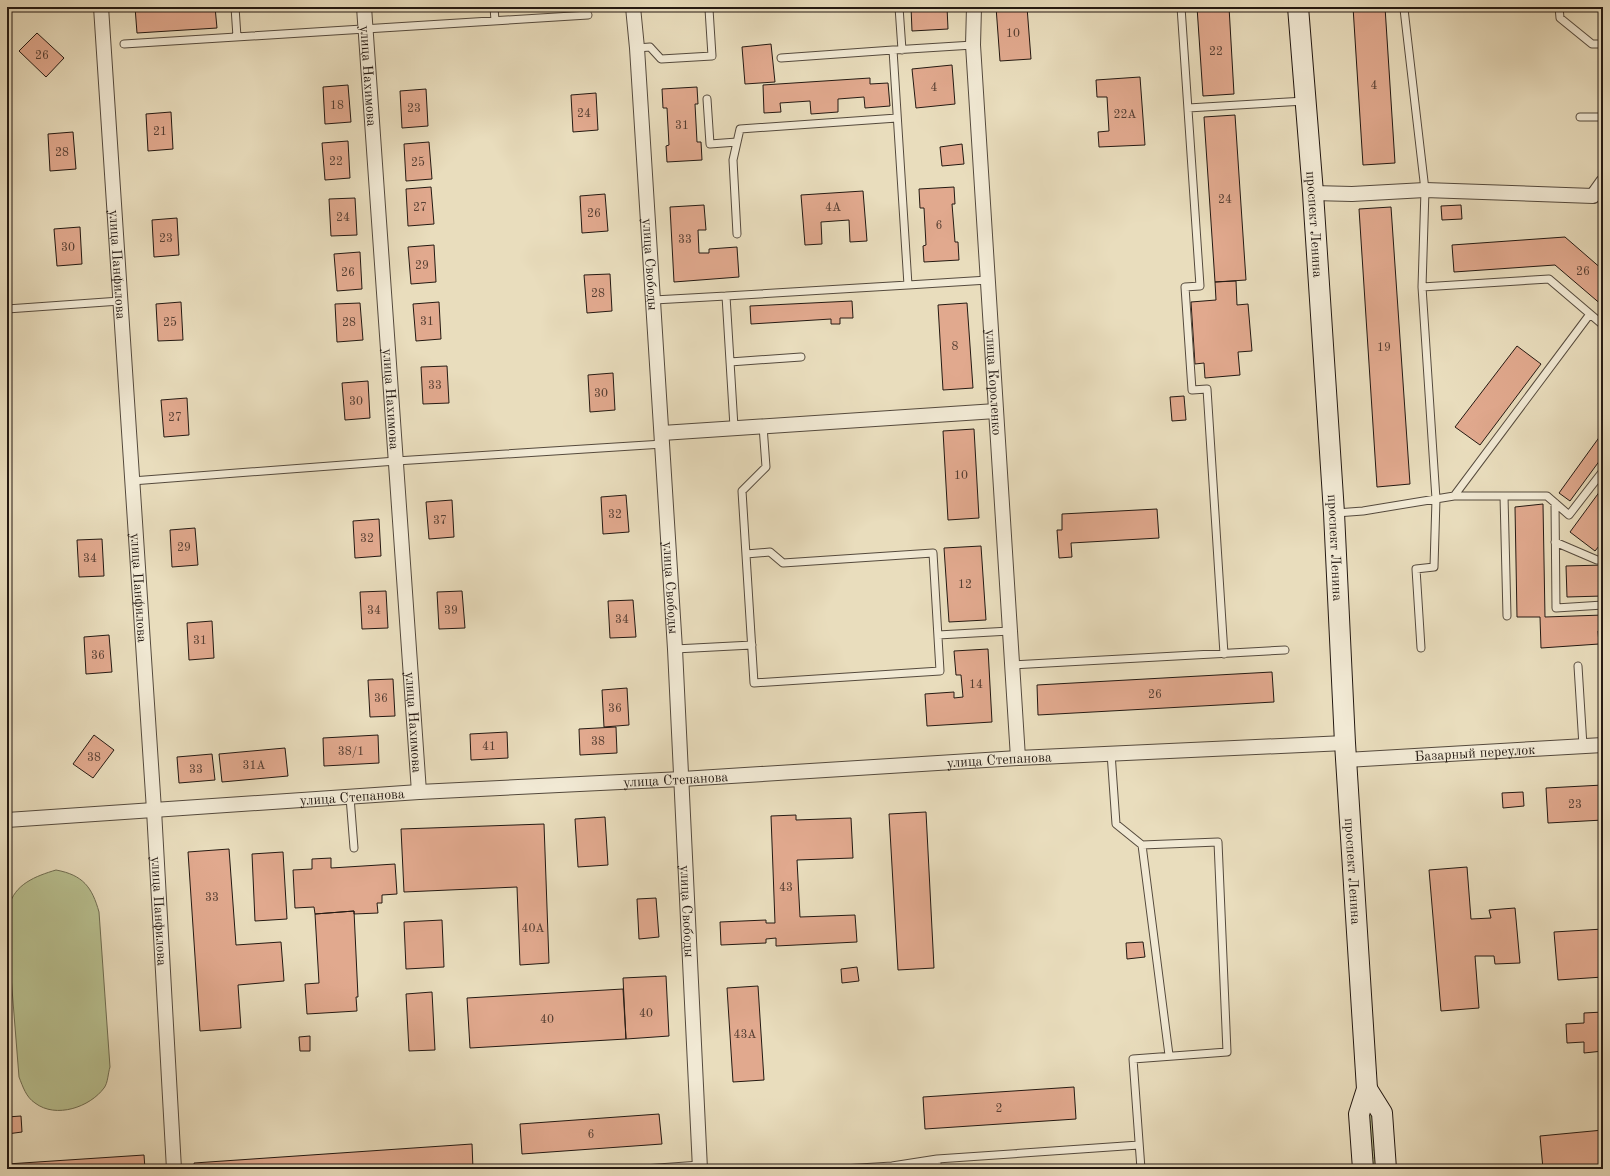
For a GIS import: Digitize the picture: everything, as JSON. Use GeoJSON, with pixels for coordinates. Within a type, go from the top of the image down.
{"type":"FeatureCollection","features":[{"type":"Feature","properties":{"kind":"main road","name":"проспект Ленина"},"geometry":{"type":"LineString","coordinates":[[1298,7],[1313,193],[1334,513],[1346,751],[1367,1088],[1359,1114],[1363,1169]]}},
{"type":"Feature","properties":{"kind":"main road","name":"проспект Ленина"},"geometry":{"type":"LineString","coordinates":[[1367,1088],[1382,1113],[1386,1169]]}},
{"type":"Feature","properties":{"kind":"street","name":"улица Панфилова"},"geometry":{"type":"LineString","coordinates":[[101,7],[154,810],[174,1169]]}},
{"type":"Feature","properties":{"kind":"street","name":"улица Нахимова"},"geometry":{"type":"LineString","coordinates":[[364,7],[419,792]]}},
{"type":"Feature","properties":{"kind":"street","name":"улица Свободы"},"geometry":{"type":"LineString","coordinates":[[633,7],[654,300],[676,649],[700,1167]]}},
{"type":"Feature","properties":{"kind":"street","name":"улица Короленко"},"geometry":{"type":"LineString","coordinates":[[974,7],[973,45],[1018,758]]}},
{"type":"Feature","properties":{"kind":"street"},"geometry":{"type":"LineString","coordinates":[[1313,193],[1352,194],[1425,190],[1593,196],[1603,182]]}},
{"type":"Feature","properties":{"kind":"street"},"geometry":{"type":"LineString","coordinates":[[663,438],[734,427],[996,411]]}},
{"type":"Feature","properties":{"kind":"street","name":"Базарный переулок"},"geometry":{"type":"LineString","coordinates":[[1346,751],[1603,745]]}},
{"type":"Feature","properties":{"kind":"street","name":"улица Степанова"},"geometry":{"type":"LineString","coordinates":[[7,820],[350,796],[682,779],[1111,753],[1346,751]]}},
{"type":"Feature","properties":{"kind":"lane"},"geometry":{"type":"LineString","coordinates":[[236,7],[237,37]]}},
{"type":"Feature","properties":{"kind":"lane"},"geometry":{"type":"LineString","coordinates":[[494,7],[495,21]]}},
{"type":"Feature","properties":{"kind":"lane"},"geometry":{"type":"LineString","coordinates":[[899,7],[902,50]]}},
{"type":"Feature","properties":{"kind":"lane"},"geometry":{"type":"LineString","coordinates":[[1181,7],[1200,286],[1185,287],[1192,390],[1206,389],[1224,654]]}},
{"type":"Feature","properties":{"kind":"lane"},"geometry":{"type":"LineString","coordinates":[[1406,7],[1404,9],[1425,190],[1422,288],[1436,499],[1434,568],[1416,569],[1421,648]]}},
{"type":"Feature","properties":{"kind":"lane"},"geometry":{"type":"LineString","coordinates":[[1558,7],[1560,18],[1565,23],[1592,44],[1603,44]]}},
{"type":"Feature","properties":{"kind":"lane"},"geometry":{"type":"LineString","coordinates":[[637,48],[650,47],[661,59],[712,56],[709,9]]}},
{"type":"Feature","properties":{"kind":"lane"},"geometry":{"type":"LineString","coordinates":[[124,44],[588,15]]}},
{"type":"Feature","properties":{"kind":"lane"},"geometry":{"type":"LineString","coordinates":[[781,58],[973,45]]}},
{"type":"Feature","properties":{"kind":"lane"},"geometry":{"type":"LineString","coordinates":[[893,50],[908,285]]}},
{"type":"Feature","properties":{"kind":"lane"},"geometry":{"type":"LineString","coordinates":[[707,99],[710,144],[737,142]]}},
{"type":"Feature","properties":{"kind":"lane"},"geometry":{"type":"LineString","coordinates":[[1188,108],[1306,101]]}},
{"type":"Feature","properties":{"kind":"lane"},"geometry":{"type":"LineString","coordinates":[[1580,117],[1603,117]]}},
{"type":"Feature","properties":{"kind":"lane"},"geometry":{"type":"LineString","coordinates":[[737,234],[733,160],[740,129],[897,118]]}},
{"type":"Feature","properties":{"kind":"lane"},"geometry":{"type":"LineString","coordinates":[[1422,288],[1549,279],[1603,325]]}},
{"type":"Feature","properties":{"kind":"lane"},"geometry":{"type":"LineString","coordinates":[[654,300],[988,280]]}},
{"type":"Feature","properties":{"kind":"lane"},"geometry":{"type":"LineString","coordinates":[[726,296],[734,427]]}},
{"type":"Feature","properties":{"kind":"lane"},"geometry":{"type":"LineString","coordinates":[[7,309],[120,301]]}},
{"type":"Feature","properties":{"kind":"lane"},"geometry":{"type":"LineString","coordinates":[[1454,496],[1590,314]]}},
{"type":"Feature","properties":{"kind":"lane"},"geometry":{"type":"LineString","coordinates":[[730,362],[801,358]]}},
{"type":"Feature","properties":{"kind":"lane"},"geometry":{"type":"LineString","coordinates":[[746,554],[770,552],[783,562],[933,553],[940,671],[754,683],[742,491],[766,467],[763,426]]}},
{"type":"Feature","properties":{"kind":"lane"},"geometry":{"type":"LineString","coordinates":[[132,481],[396,461],[663,438]]}},
{"type":"Feature","properties":{"kind":"lane"},"geometry":{"type":"LineString","coordinates":[[1334,513],[1363,511],[1454,496],[1547,496],[1569,515],[1603,471]]}},
{"type":"Feature","properties":{"kind":"lane"},"geometry":{"type":"LineString","coordinates":[[1504,496],[1506,616]]}},
{"type":"Feature","properties":{"kind":"lane"},"geometry":{"type":"LineString","coordinates":[[1555,503],[1556,608],[1603,605]]}},
{"type":"Feature","properties":{"kind":"lane"},"geometry":{"type":"LineString","coordinates":[[1555,542],[1600,560],[1603,553]]}},
{"type":"Feature","properties":{"kind":"lane"},"geometry":{"type":"LineString","coordinates":[[938,635],[1010,631]]}},
{"type":"Feature","properties":{"kind":"lane"},"geometry":{"type":"LineString","coordinates":[[676,649],[752,645]]}},
{"type":"Feature","properties":{"kind":"lane"},"geometry":{"type":"LineString","coordinates":[[1012,665],[1285,650]]}},
{"type":"Feature","properties":{"kind":"lane"},"geometry":{"type":"LineString","coordinates":[[1578,666],[1583,746]]}},
{"type":"Feature","properties":{"kind":"lane"},"geometry":{"type":"LineString","coordinates":[[1111,753],[1116,824],[1142,845],[1218,842],[1227,1052],[1133,1058],[1141,1169]]}},
{"type":"Feature","properties":{"kind":"lane"},"geometry":{"type":"LineString","coordinates":[[350,796],[354,848]]}},
{"type":"Feature","properties":{"kind":"lane"},"geometry":{"type":"LineString","coordinates":[[1142,845],[1169,1055]]}},
{"type":"Feature","properties":{"kind":"lane"},"geometry":{"type":"LineString","coordinates":[[843,1169],[892,1166],[937,1159],[1140,1146]]}},
{"type":"Feature","properties":{"kind":"lane"},"geometry":{"type":"LineString","coordinates":[[937,1159],[937,1169]]}},
{"type":"Feature","properties":{"kind":"lane"},"geometry":{"type":"LineString","coordinates":[[644,1169],[700,1167]]}},
{"type":"Feature","properties":{"kind":"green space"},"geometry":{"type":"Polygon","coordinates":[[[56,870],[73,875],[80,879],[89,889],[99,912],[110,1067],[105,1086],[98,1095],[82,1105],[72,1109],[62,1110],[43,1108],[32,1101],[23,1088],[19,1077],[7,926],[9,907],[16,892],[34,878],[56,870]]]}},
{"type":"Feature","properties":{"kind":"green space"},"geometry":{"type":"Polygon","coordinates":[[[1374,1110],[1377,1169],[1371,1169],[1368,1111],[1374,1110]]]}},
{"type":"Feature","properties":{"kind":"building"},"geometry":{"type":"Polygon","coordinates":[[[135,7],[215,7],[217,28],[137,33],[135,7]]]}},
{"type":"Feature","properties":{"kind":"building"},"geometry":{"type":"Polygon","coordinates":[[[911,7],[947,7],[948,29],[912,31],[911,7]]]}},
{"type":"Feature","properties":{"kind":"building"},"geometry":{"type":"Polygon","coordinates":[[[996,7],[1027,7],[1031,59],[1000,61],[996,7]]]}},
{"type":"Feature","properties":{"kind":"building"},"geometry":{"type":"Polygon","coordinates":[[[1197,7],[1229,7],[1234,94],[1203,96],[1197,7]]]}},
{"type":"Feature","properties":{"kind":"building"},"geometry":{"type":"Polygon","coordinates":[[[1353,7],[1385,7],[1395,163],[1363,165],[1353,7]]]}},
{"type":"Feature","properties":{"kind":"building"},"geometry":{"type":"Polygon","coordinates":[[[37,33],[64,58],[46,77],[19,51],[37,33]]]}},
{"type":"Feature","properties":{"kind":"building"},"geometry":{"type":"Polygon","coordinates":[[[771,44],[775,82],[745,84],[742,47],[771,44]]]}},
{"type":"Feature","properties":{"kind":"building"},"geometry":{"type":"Polygon","coordinates":[[[952,65],[955,104],[916,108],[912,69],[952,65]]]}},
{"type":"Feature","properties":{"kind":"building"},"geometry":{"type":"Polygon","coordinates":[[[1140,77],[1145,145],[1099,147],[1098,132],[1109,131],[1107,97],[1097,97],[1096,80],[1140,77]]]}},
{"type":"Feature","properties":{"kind":"building"},"geometry":{"type":"Polygon","coordinates":[[[870,78],[870,84],[888,83],[890,106],[865,108],[864,97],[838,99],[838,112],[811,114],[810,101],[780,103],[781,112],[764,113],[763,85],[870,78]]]}},
{"type":"Feature","properties":{"kind":"building"},"geometry":{"type":"Polygon","coordinates":[[[348,85],[351,122],[325,124],[323,87],[348,85]]]}},
{"type":"Feature","properties":{"kind":"building"},"geometry":{"type":"Polygon","coordinates":[[[697,87],[698,104],[695,104],[697,142],[701,142],[702,160],[667,162],[666,146],[669,145],[667,108],[663,108],[662,89],[697,87]]]}},
{"type":"Feature","properties":{"kind":"building"},"geometry":{"type":"Polygon","coordinates":[[[426,89],[428,126],[402,128],[400,91],[426,89]]]}},
{"type":"Feature","properties":{"kind":"building"},"geometry":{"type":"Polygon","coordinates":[[[596,93],[598,130],[573,132],[571,95],[596,93]]]}},
{"type":"Feature","properties":{"kind":"building"},"geometry":{"type":"Polygon","coordinates":[[[171,112],[173,149],[148,151],[146,114],[171,112]]]}},
{"type":"Feature","properties":{"kind":"building"},"geometry":{"type":"Polygon","coordinates":[[[1235,115],[1246,280],[1215,282],[1204,117],[1235,115]]]}},
{"type":"Feature","properties":{"kind":"building"},"geometry":{"type":"Polygon","coordinates":[[[73,132],[76,169],[50,171],[48,134],[73,132]]]}},
{"type":"Feature","properties":{"kind":"building"},"geometry":{"type":"Polygon","coordinates":[[[348,141],[350,178],[325,180],[322,143],[348,141]]]}},
{"type":"Feature","properties":{"kind":"building"},"geometry":{"type":"Polygon","coordinates":[[[429,142],[432,179],[406,181],[404,144],[429,142]]]}},
{"type":"Feature","properties":{"kind":"building"},"geometry":{"type":"Polygon","coordinates":[[[962,144],[964,164],[942,166],[940,147],[962,144]]]}},
{"type":"Feature","properties":{"kind":"building"},"geometry":{"type":"Polygon","coordinates":[[[431,187],[434,224],[408,226],[406,189],[431,187]]]}},
{"type":"Feature","properties":{"kind":"building"},"geometry":{"type":"Polygon","coordinates":[[[954,187],[955,204],[952,204],[955,242],[958,242],[959,260],[924,262],[923,246],[926,245],[924,208],[920,208],[919,189],[954,187]]]}},
{"type":"Feature","properties":{"kind":"building"},"geometry":{"type":"Polygon","coordinates":[[[863,191],[867,241],[850,242],[849,220],[821,222],[822,244],[805,245],[801,195],[863,191]]]}},
{"type":"Feature","properties":{"kind":"building"},"geometry":{"type":"Polygon","coordinates":[[[605,194],[608,231],[582,233],[580,196],[605,194]]]}},
{"type":"Feature","properties":{"kind":"building"},"geometry":{"type":"Polygon","coordinates":[[[355,198],[357,235],[331,236],[329,199],[355,198]]]}},
{"type":"Feature","properties":{"kind":"building"},"geometry":{"type":"Polygon","coordinates":[[[704,205],[706,230],[698,230],[699,253],[709,253],[709,249],[737,247],[739,277],[674,282],[670,207],[704,205]]]}},
{"type":"Feature","properties":{"kind":"building"},"geometry":{"type":"Polygon","coordinates":[[[1461,205],[1462,219],[1442,220],[1441,206],[1461,205]]]}},
{"type":"Feature","properties":{"kind":"building"},"geometry":{"type":"Polygon","coordinates":[[[1391,207],[1410,484],[1377,487],[1359,209],[1391,207]]]}},
{"type":"Feature","properties":{"kind":"building"},"geometry":{"type":"Polygon","coordinates":[[[177,218],[179,255],[154,257],[152,220],[177,218]]]}},
{"type":"Feature","properties":{"kind":"building"},"geometry":{"type":"Polygon","coordinates":[[[80,227],[82,264],[57,266],[54,229],[80,227]]]}},
{"type":"Feature","properties":{"kind":"building"},"geometry":{"type":"Polygon","coordinates":[[[1565,237],[1603,270],[1603,306],[1555,265],[1454,272],[1452,245],[1565,237]]]}},
{"type":"Feature","properties":{"kind":"building"},"geometry":{"type":"Polygon","coordinates":[[[434,245],[436,282],[411,284],[408,247],[434,245]]]}},
{"type":"Feature","properties":{"kind":"building"},"geometry":{"type":"Polygon","coordinates":[[[360,252],[362,289],[337,291],[334,254],[360,252]]]}},
{"type":"Feature","properties":{"kind":"building"},"geometry":{"type":"Polygon","coordinates":[[[610,274],[612,311],[587,313],[584,275],[610,274]]]}},
{"type":"Feature","properties":{"kind":"building"},"geometry":{"type":"Polygon","coordinates":[[[1236,281],[1237,305],[1248,304],[1252,351],[1238,352],[1240,375],[1205,378],[1204,363],[1195,364],[1191,302],[1216,300],[1215,282],[1236,281]]]}},
{"type":"Feature","properties":{"kind":"building"},"geometry":{"type":"Polygon","coordinates":[[[852,301],[853,318],[840,318],[840,324],[831,324],[831,319],[751,324],[750,306],[852,301]]]}},
{"type":"Feature","properties":{"kind":"building"},"geometry":{"type":"Polygon","coordinates":[[[181,302],[183,340],[158,341],[156,304],[181,302]]]}},
{"type":"Feature","properties":{"kind":"building"},"geometry":{"type":"Polygon","coordinates":[[[439,302],[441,339],[416,341],[413,304],[439,302]]]}},
{"type":"Feature","properties":{"kind":"building"},"geometry":{"type":"Polygon","coordinates":[[[360,303],[363,340],[337,342],[335,304],[360,303]]]}},
{"type":"Feature","properties":{"kind":"building"},"geometry":{"type":"Polygon","coordinates":[[[967,303],[973,388],[943,390],[938,305],[967,303]]]}},
{"type":"Feature","properties":{"kind":"building"},"geometry":{"type":"Polygon","coordinates":[[[1517,346],[1541,364],[1480,445],[1455,427],[1517,346]]]}},
{"type":"Feature","properties":{"kind":"building"},"geometry":{"type":"Polygon","coordinates":[[[447,366],[449,403],[423,404],[421,367],[447,366]]]}},
{"type":"Feature","properties":{"kind":"building"},"geometry":{"type":"Polygon","coordinates":[[[613,373],[615,410],[590,412],[588,375],[613,373]]]}},
{"type":"Feature","properties":{"kind":"building"},"geometry":{"type":"Polygon","coordinates":[[[368,381],[370,418],[345,420],[342,383],[368,381]]]}},
{"type":"Feature","properties":{"kind":"building"},"geometry":{"type":"Polygon","coordinates":[[[1184,396],[1186,420],[1172,421],[1170,397],[1184,396]]]}},
{"type":"Feature","properties":{"kind":"building"},"geometry":{"type":"Polygon","coordinates":[[[187,398],[189,435],[164,437],[161,400],[187,398]]]}},
{"type":"Feature","properties":{"kind":"building"},"geometry":{"type":"Polygon","coordinates":[[[974,429],[979,518],[948,520],[943,431],[974,429]]]}},
{"type":"Feature","properties":{"kind":"building"},"geometry":{"type":"Polygon","coordinates":[[[1603,432],[1603,456],[1570,501],[1559,493],[1603,432]]]}},
{"type":"Feature","properties":{"kind":"building"},"geometry":{"type":"Polygon","coordinates":[[[1603,487],[1603,541],[1595,551],[1570,532],[1603,487]]]}},
{"type":"Feature","properties":{"kind":"building"},"geometry":{"type":"Polygon","coordinates":[[[626,495],[629,532],[603,534],[601,497],[626,495]]]}},
{"type":"Feature","properties":{"kind":"building"},"geometry":{"type":"Polygon","coordinates":[[[452,500],[454,537],[429,539],[426,502],[452,500]]]}},
{"type":"Feature","properties":{"kind":"building"},"geometry":{"type":"Polygon","coordinates":[[[1543,504],[1545,617],[1603,615],[1603,631],[1598,631],[1599,644],[1541,648],[1540,617],[1517,617],[1515,507],[1543,504]]]}},
{"type":"Feature","properties":{"kind":"building"},"geometry":{"type":"Polygon","coordinates":[[[1157,509],[1159,538],[1071,543],[1072,557],[1059,558],[1057,530],[1062,530],[1062,514],[1157,509]]]}},
{"type":"Feature","properties":{"kind":"building"},"geometry":{"type":"Polygon","coordinates":[[[379,519],[381,556],[355,558],[353,521],[379,519]]]}},
{"type":"Feature","properties":{"kind":"building"},"geometry":{"type":"Polygon","coordinates":[[[195,528],[198,565],[172,567],[170,530],[195,528]]]}},
{"type":"Feature","properties":{"kind":"building"},"geometry":{"type":"Polygon","coordinates":[[[102,539],[104,576],[79,577],[77,540],[102,539]]]}},
{"type":"Feature","properties":{"kind":"building"},"geometry":{"type":"Polygon","coordinates":[[[981,546],[986,620],[949,622],[944,548],[981,546]]]}},
{"type":"Feature","properties":{"kind":"building"},"geometry":{"type":"Polygon","coordinates":[[[1603,565],[1603,596],[1567,597],[1566,566],[1603,565]]]}},
{"type":"Feature","properties":{"kind":"building"},"geometry":{"type":"Polygon","coordinates":[[[386,591],[388,628],[362,629],[360,592],[386,591]]]}},
{"type":"Feature","properties":{"kind":"building"},"geometry":{"type":"Polygon","coordinates":[[[462,591],[465,628],[439,629],[437,592],[462,591]]]}},
{"type":"Feature","properties":{"kind":"building"},"geometry":{"type":"Polygon","coordinates":[[[633,600],[636,637],[610,638],[608,601],[633,600]]]}},
{"type":"Feature","properties":{"kind":"building"},"geometry":{"type":"Polygon","coordinates":[[[212,621],[214,658],[189,660],[187,623],[212,621]]]}},
{"type":"Feature","properties":{"kind":"building"},"geometry":{"type":"Polygon","coordinates":[[[109,635],[112,672],[86,674],[84,637],[109,635]]]}},
{"type":"Feature","properties":{"kind":"building"},"geometry":{"type":"Polygon","coordinates":[[[988,649],[992,722],[927,726],[925,694],[954,692],[954,698],[963,697],[961,675],[956,675],[954,651],[988,649]]]}},
{"type":"Feature","properties":{"kind":"building"},"geometry":{"type":"Polygon","coordinates":[[[1272,672],[1274,702],[1038,715],[1037,685],[1272,672]]]}},
{"type":"Feature","properties":{"kind":"building"},"geometry":{"type":"Polygon","coordinates":[[[393,679],[395,716],[370,717],[368,680],[393,679]]]}},
{"type":"Feature","properties":{"kind":"building"},"geometry":{"type":"Polygon","coordinates":[[[627,688],[629,725],[604,727],[602,690],[627,688]]]}},
{"type":"Feature","properties":{"kind":"building"},"geometry":{"type":"Polygon","coordinates":[[[616,727],[617,753],[580,755],[579,729],[616,727]]]}},
{"type":"Feature","properties":{"kind":"building"},"geometry":{"type":"Polygon","coordinates":[[[507,732],[508,758],[471,760],[470,734],[507,732]]]}},
{"type":"Feature","properties":{"kind":"building"},"geometry":{"type":"Polygon","coordinates":[[[94,735],[114,750],[93,778],[73,764],[94,735]]]}},
{"type":"Feature","properties":{"kind":"building"},"geometry":{"type":"Polygon","coordinates":[[[378,735],[379,763],[324,766],[323,738],[378,735]]]}},
{"type":"Feature","properties":{"kind":"building"},"geometry":{"type":"Polygon","coordinates":[[[285,748],[288,776],[222,782],[219,754],[285,748]]]}},
{"type":"Feature","properties":{"kind":"building"},"geometry":{"type":"Polygon","coordinates":[[[212,754],[215,780],[179,783],[177,757],[212,754]]]}},
{"type":"Feature","properties":{"kind":"building"},"geometry":{"type":"Polygon","coordinates":[[[1603,785],[1603,820],[1548,823],[1546,788],[1603,785]]]}},
{"type":"Feature","properties":{"kind":"building"},"geometry":{"type":"Polygon","coordinates":[[[1523,792],[1524,806],[1503,808],[1502,793],[1523,792]]]}},
{"type":"Feature","properties":{"kind":"building"},"geometry":{"type":"Polygon","coordinates":[[[926,812],[934,968],[898,970],[889,814],[926,812]]]}},
{"type":"Feature","properties":{"kind":"building"},"geometry":{"type":"Polygon","coordinates":[[[796,815],[796,820],[851,818],[853,858],[797,860],[800,917],[855,915],[857,942],[776,946],[776,938],[766,939],[766,943],[721,945],[720,922],[766,920],[766,923],[775,923],[771,816],[796,815]]]}},
{"type":"Feature","properties":{"kind":"building"},"geometry":{"type":"Polygon","coordinates":[[[605,817],[608,865],[578,867],[575,819],[605,817]]]}},
{"type":"Feature","properties":{"kind":"building"},"geometry":{"type":"Polygon","coordinates":[[[544,824],[549,963],[520,965],[517,887],[404,892],[401,829],[544,824]]]}},
{"type":"Feature","properties":{"kind":"building"},"geometry":{"type":"Polygon","coordinates":[[[229,849],[236,945],[281,942],[284,981],[238,985],[241,1028],[200,1031],[188,852],[229,849]]]}},
{"type":"Feature","properties":{"kind":"building"},"geometry":{"type":"Polygon","coordinates":[[[283,852],[287,919],[255,921],[252,854],[283,852]]]}},
{"type":"Feature","properties":{"kind":"building"},"geometry":{"type":"Polygon","coordinates":[[[331,858],[331,868],[395,864],[397,894],[382,895],[382,903],[377,903],[378,913],[354,914],[354,911],[315,914],[314,907],[295,908],[293,870],[312,869],[312,859],[331,858]]]}},
{"type":"Feature","properties":{"kind":"building"},"geometry":{"type":"Polygon","coordinates":[[[1467,867],[1471,919],[1491,918],[1489,910],[1515,908],[1520,963],[1495,964],[1494,956],[1475,956],[1479,1008],[1441,1011],[1429,870],[1467,867]]]}},
{"type":"Feature","properties":{"kind":"building"},"geometry":{"type":"Polygon","coordinates":[[[656,898],[659,937],[639,939],[637,899],[656,898]]]}},
{"type":"Feature","properties":{"kind":"building"},"geometry":{"type":"Polygon","coordinates":[[[354,911],[358,997],[356,997],[357,1011],[307,1014],[305,984],[319,983],[315,914],[354,911]]]}},
{"type":"Feature","properties":{"kind":"building"},"geometry":{"type":"Polygon","coordinates":[[[442,920],[444,967],[406,969],[404,922],[442,920]]]}},
{"type":"Feature","properties":{"kind":"building"},"geometry":{"type":"Polygon","coordinates":[[[1603,929],[1603,977],[1558,980],[1554,932],[1603,929]]]}},
{"type":"Feature","properties":{"kind":"building"},"geometry":{"type":"Polygon","coordinates":[[[1143,942],[1145,957],[1127,959],[1126,943],[1143,942]]]}},
{"type":"Feature","properties":{"kind":"building"},"geometry":{"type":"Polygon","coordinates":[[[857,967],[859,981],[842,983],[841,969],[857,967]]]}},
{"type":"Feature","properties":{"kind":"building"},"geometry":{"type":"Polygon","coordinates":[[[666,976],[669,1036],[626,1039],[623,978],[666,976]]]}},
{"type":"Feature","properties":{"kind":"building"},"geometry":{"type":"Polygon","coordinates":[[[758,986],[764,1080],[733,1082],[727,988],[758,986]]]}},
{"type":"Feature","properties":{"kind":"building"},"geometry":{"type":"Polygon","coordinates":[[[623,989],[626,1039],[470,1048],[467,998],[623,989]]]}},
{"type":"Feature","properties":{"kind":"building"},"geometry":{"type":"Polygon","coordinates":[[[432,992],[435,1050],[409,1051],[406,994],[432,992]]]}},
{"type":"Feature","properties":{"kind":"building"},"geometry":{"type":"Polygon","coordinates":[[[1603,1012],[1603,1051],[1584,1053],[1584,1042],[1567,1043],[1566,1024],[1584,1023],[1584,1013],[1603,1012]]]}},
{"type":"Feature","properties":{"kind":"building"},"geometry":{"type":"Polygon","coordinates":[[[310,1036],[310,1051],[300,1051],[299,1037],[310,1036]]]}},
{"type":"Feature","properties":{"kind":"building"},"geometry":{"type":"Polygon","coordinates":[[[1074,1087],[1076,1119],[925,1129],[923,1097],[1074,1087]]]}},
{"type":"Feature","properties":{"kind":"building"},"geometry":{"type":"Polygon","coordinates":[[[659,1114],[662,1144],[522,1154],[520,1124],[659,1114]]]}},
{"type":"Feature","properties":{"kind":"building"},"geometry":{"type":"Polygon","coordinates":[[[21,1116],[22,1132],[7,1134],[7,1117],[21,1116]]]}},
{"type":"Feature","properties":{"kind":"building"},"geometry":{"type":"Polygon","coordinates":[[[1603,1130],[1603,1169],[1543,1169],[1540,1136],[1603,1130]]]}},
{"type":"Feature","properties":{"kind":"building"},"geometry":{"type":"Polygon","coordinates":[[[472,1144],[473,1169],[195,1169],[194,1163],[472,1144]]]}},
{"type":"Feature","properties":{"kind":"building"},"geometry":{"type":"Polygon","coordinates":[[[144,1155],[145,1169],[7,1169],[7,1164],[144,1155]]]}},
{"type":"Feature","properties":{"kind":"building"},"geometry":{"type":"Polygon","coordinates":[[[1508,1167],[1508,1169],[1484,1169],[1508,1167]]]}}]}
